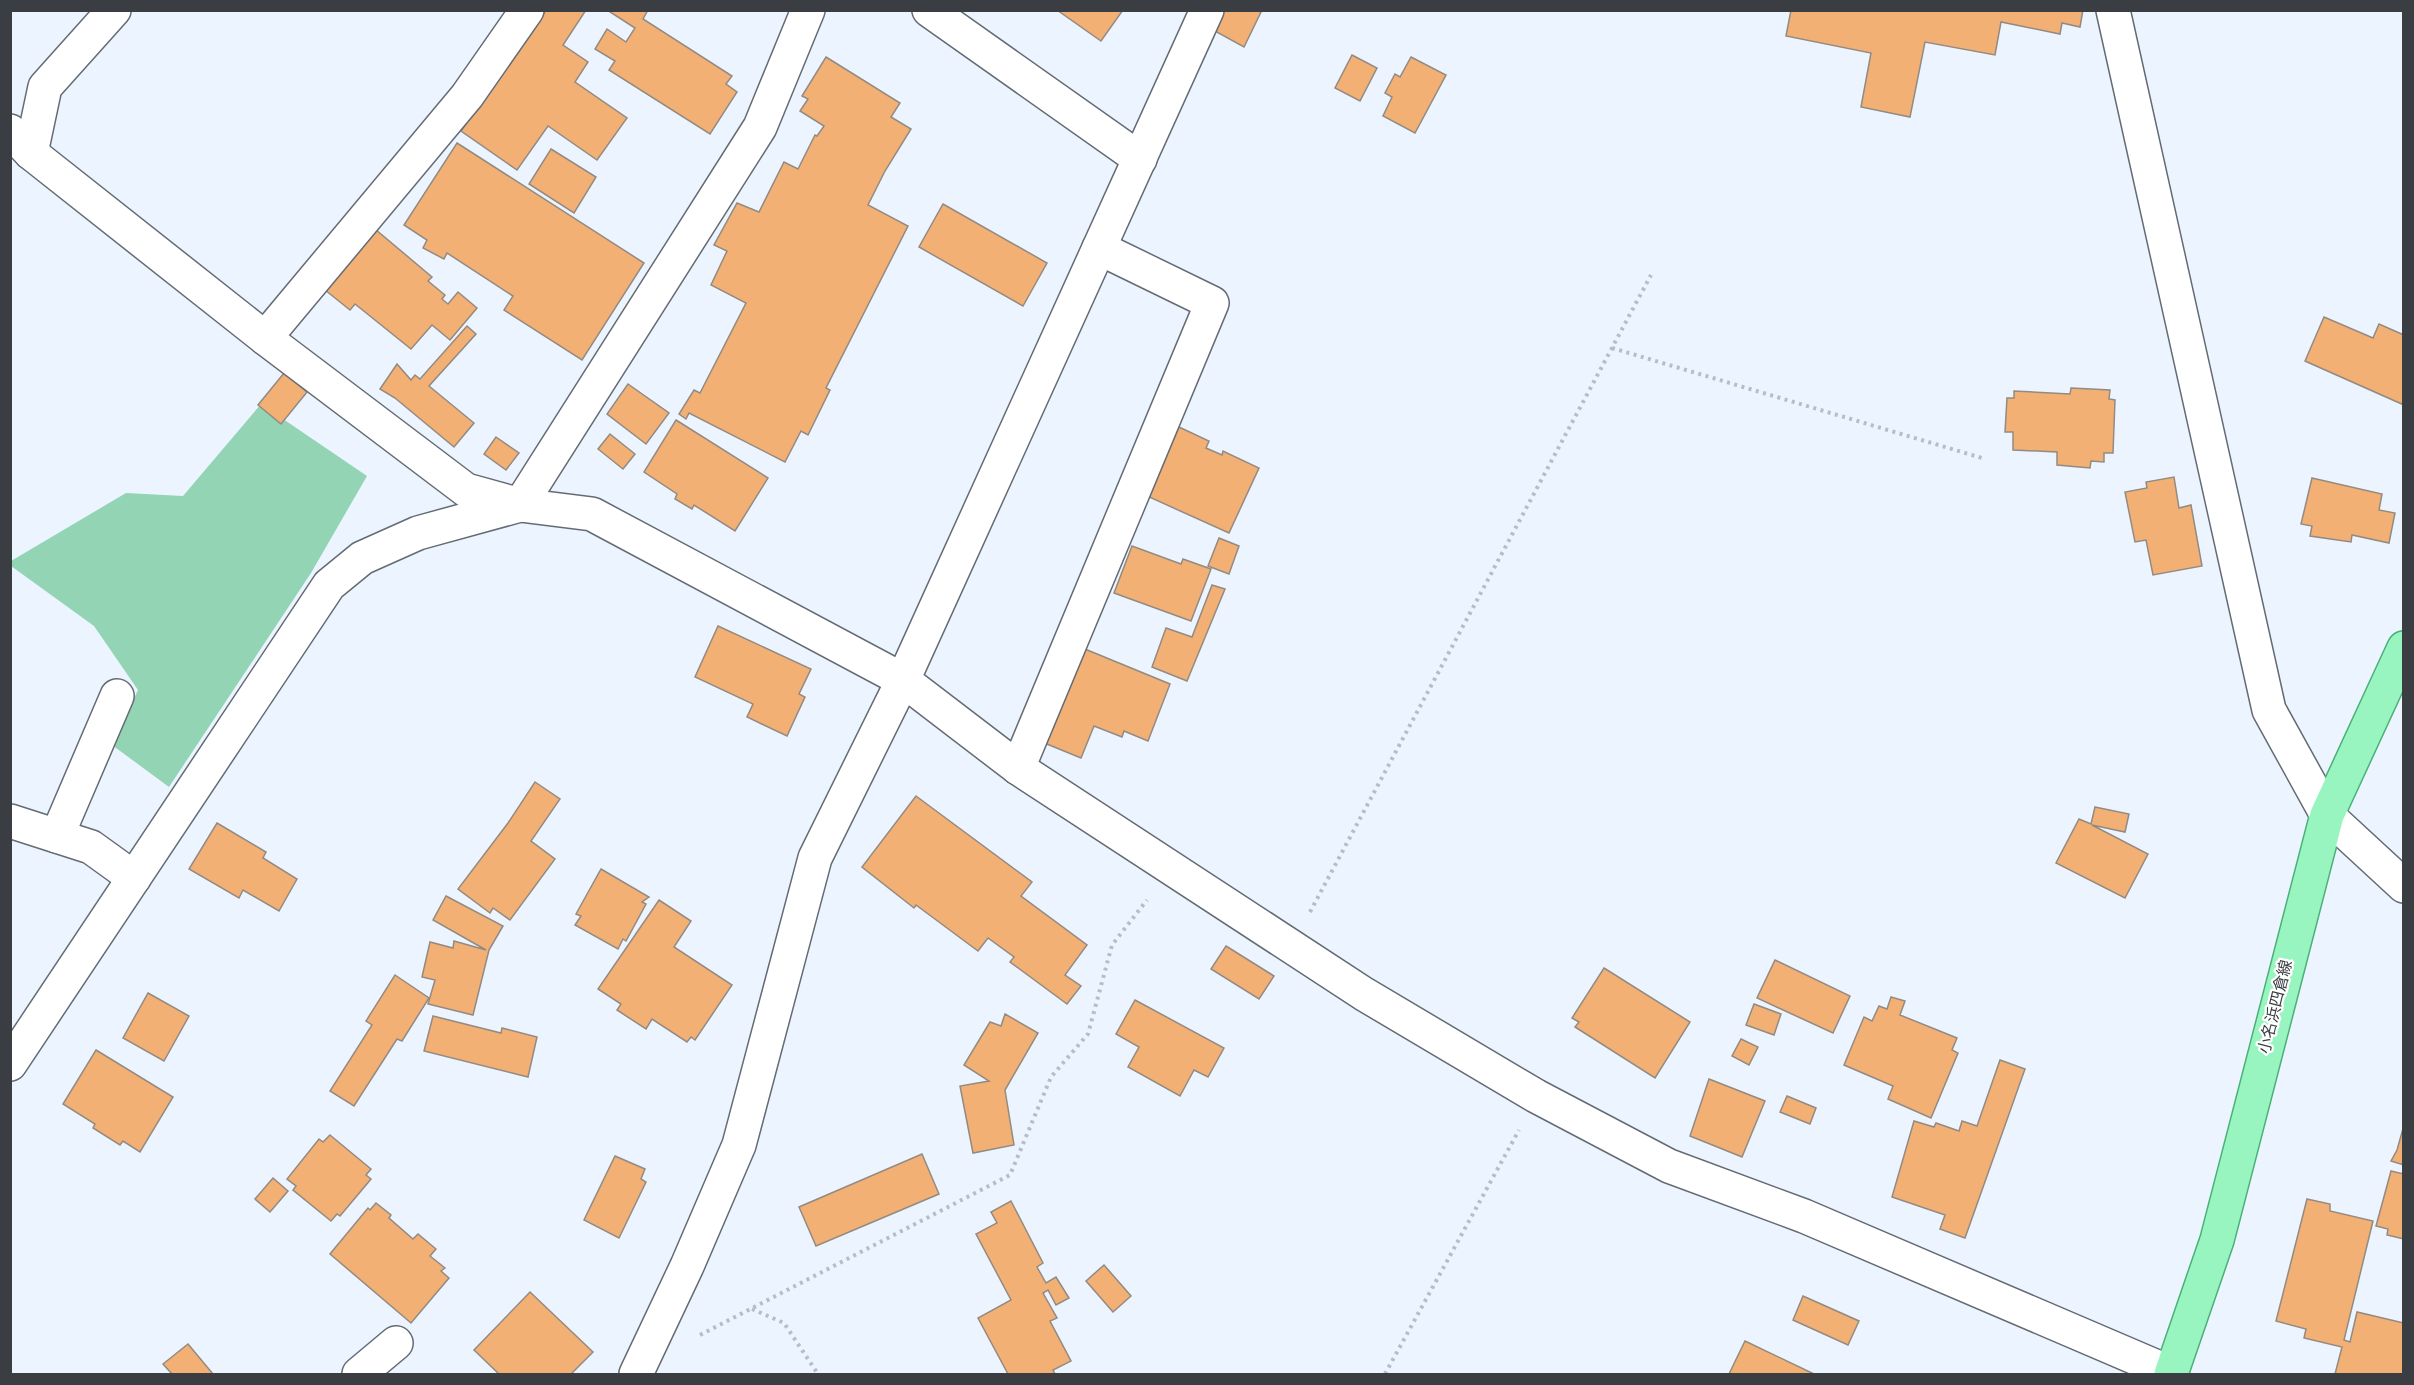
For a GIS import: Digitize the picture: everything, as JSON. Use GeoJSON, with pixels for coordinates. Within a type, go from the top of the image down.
{"type":"FeatureCollection","features":[{"type":"Feature","properties":{"kind":"main road","name":"小名浜四倉線"},"geometry":{"type":"LineString","coordinates":[[2171,1374],[2217,1240],[2327,815],[2403,648]]}},
{"type":"Feature","properties":{"kind":"street"},"geometry":{"type":"LineString","coordinates":[[114,10],[45,87],[21,142],[265,338],[466,490],[520,505],[592,514],[903,680],[1018,768],[1364,994],[1536,1096],[1669,1166],[1804,1216],[2171,1374]]}},
{"type":"Feature","properties":{"kind":"street"},"geometry":{"type":"LineString","coordinates":[[265,338],[467,96],[527,10]]}},
{"type":"Feature","properties":{"kind":"street"},"geometry":{"type":"LineString","coordinates":[[10,1064],[329,585],[362,558],[418,533],[520,505],[760,127],[808,10]]}},
{"type":"Feature","properties":{"kind":"street"},"geometry":{"type":"LineString","coordinates":[[929,10],[1140,159]]}},
{"type":"Feature","properties":{"kind":"street"},"geometry":{"type":"LineString","coordinates":[[636,1374],[687,1266],[739,1145],[815,858],[903,680],[1207,10]]}},
{"type":"Feature","properties":{"kind":"street"},"geometry":{"type":"LineString","coordinates":[[2113,10],[2269,710],[2327,815],[2403,886]]}},
{"type":"Feature","properties":{"kind":"street"},"geometry":{"type":"LineString","coordinates":[[1018,768],[1212,303],[1099,248]]}},
{"type":"Feature","properties":{"kind":"street"},"geometry":{"type":"LineString","coordinates":[[57,836],[117,696]]}},
{"type":"Feature","properties":{"kind":"street"},"geometry":{"type":"LineString","coordinates":[[10,821],[91,847],[134,878]]}},
{"type":"Feature","properties":{"kind":"street"},"geometry":{"type":"LineString","coordinates":[[359,1374],[396,1343]]}},
{"type":"Feature","properties":{"kind":"path"},"geometry":{"type":"LineString","coordinates":[[1291,947],[1651,274]]}},
{"type":"Feature","properties":{"kind":"path"},"geometry":{"type":"LineString","coordinates":[[1612,348],[1982,458]]}},
{"type":"Feature","properties":{"kind":"path"},"geometry":{"type":"LineString","coordinates":[[651,1344],[677,1346],[1010,1176],[1051,1077],[1088,1034],[1112,945],[1172,869]]}},
{"type":"Feature","properties":{"kind":"path"},"geometry":{"type":"LineString","coordinates":[[1385,1374],[1536,1096]]}},
{"type":"Feature","properties":{"kind":"path"},"geometry":{"type":"LineString","coordinates":[[752,1308],[784,1323],[818,1374]]}},
{"type":"Feature","properties":{"kind":"green space"},"geometry":{"type":"Polygon","coordinates":[[[261,404],[367,476],[311,573],[169,787],[112,745],[138,690],[94,626],[11,566],[11,561],[126,493],[183,496],[261,404]]]}},
{"type":"Feature","properties":{"kind":"building"},"geometry":{"type":"Polygon","coordinates":[[[546,10],[586,10],[563,45],[588,62],[575,82],[627,118],[597,160],[548,126],[517,170],[461,131],[546,10]]]}},
{"type":"Feature","properties":{"kind":"building"},"geometry":{"type":"Polygon","coordinates":[[[607,10],[648,10],[643,19],[732,76],[726,84],[737,92],[710,134],[609,70],[615,61],[595,49],[607,29],[626,42],[635,28],[607,10]]]}},
{"type":"Feature","properties":{"kind":"building"},"geometry":{"type":"Polygon","coordinates":[[[1057,10],[1123,10],[1101,41],[1057,10]]]}},
{"type":"Feature","properties":{"kind":"building"},"geometry":{"type":"Polygon","coordinates":[[[1223,10],[1261,12],[1244,47],[1213,30],[1223,10]]]}},
{"type":"Feature","properties":{"kind":"building"},"geometry":{"type":"Polygon","coordinates":[[[1791,10],[2083,10],[2080,27],[2062,23],[2060,34],[2001,22],[1995,55],[1925,42],[1910,117],[1861,107],[1871,53],[1786,36],[1791,10]]]}},
{"type":"Feature","properties":{"kind":"building"},"geometry":{"type":"Polygon","coordinates":[[[1352,55],[1377,68],[1360,101],[1335,88],[1352,55]]]}},
{"type":"Feature","properties":{"kind":"building"},"geometry":{"type":"Polygon","coordinates":[[[826,57],[900,103],[891,117],[911,129],[885,171],[868,205],[908,226],[826,388],[830,390],[808,435],[801,431],[785,462],[689,413],[686,419],[679,414],[694,390],[700,393],[746,303],[711,285],[727,251],[714,245],[737,203],[759,212],[784,162],[798,169],[815,135],[817,136],[824,126],[800,111],[808,99],[802,96],[826,57]]]}},
{"type":"Feature","properties":{"kind":"building"},"geometry":{"type":"Polygon","coordinates":[[[1411,57],[1446,75],[1415,133],[1383,116],[1392,97],[1385,93],[1395,74],[1400,77],[1411,57]]]}},
{"type":"Feature","properties":{"kind":"building"},"geometry":{"type":"Polygon","coordinates":[[[457,143],[644,263],[582,360],[504,310],[513,296],[447,253],[444,259],[423,248],[427,240],[404,225],[457,143]]]}},
{"type":"Feature","properties":{"kind":"building"},"geometry":{"type":"Polygon","coordinates":[[[551,149],[596,177],[574,213],[529,184],[551,149]]]}},
{"type":"Feature","properties":{"kind":"building"},"geometry":{"type":"Polygon","coordinates":[[[943,204],[1047,263],[1023,306],[919,247],[943,204]]]}},
{"type":"Feature","properties":{"kind":"building"},"geometry":{"type":"Polygon","coordinates":[[[375,229],[432,277],[428,281],[445,295],[442,299],[448,304],[458,292],[477,308],[450,340],[432,325],[411,349],[355,304],[350,310],[325,290],[375,229]]]}},
{"type":"Feature","properties":{"kind":"building"},"geometry":{"type":"Polygon","coordinates":[[[2324,317],[2373,338],[2379,324],[2404,335],[2404,405],[2305,361],[2324,317]]]}},
{"type":"Feature","properties":{"kind":"building"},"geometry":{"type":"Polygon","coordinates":[[[467,326],[476,334],[429,386],[474,423],[454,447],[395,398],[380,389],[397,364],[411,380],[415,375],[420,379],[467,326]]]}},
{"type":"Feature","properties":{"kind":"building"},"geometry":{"type":"Polygon","coordinates":[[[284,373],[307,392],[281,424],[258,405],[284,373]]]}},
{"type":"Feature","properties":{"kind":"building"},"geometry":{"type":"Polygon","coordinates":[[[628,384],[669,413],[646,444],[607,414],[628,384]]]}},
{"type":"Feature","properties":{"kind":"building"},"geometry":{"type":"Polygon","coordinates":[[[2071,388],[2110,390],[2109,399],[2115,400],[2113,453],[2104,453],[2104,462],[2091,461],[2090,468],[2057,465],[2057,452],[2013,450],[2013,432],[2005,432],[2007,398],[2014,398],[2014,391],[2070,394],[2071,388]]]}},
{"type":"Feature","properties":{"kind":"building"},"geometry":{"type":"Polygon","coordinates":[[[676,420],[768,478],[735,531],[694,505],[692,509],[675,499],[677,494],[644,472],[676,420]]]}},
{"type":"Feature","properties":{"kind":"building"},"geometry":{"type":"Polygon","coordinates":[[[1179,427],[1209,441],[1206,448],[1222,455],[1223,451],[1259,468],[1229,533],[1147,496],[1179,427]]]}},
{"type":"Feature","properties":{"kind":"building"},"geometry":{"type":"Polygon","coordinates":[[[610,434],[635,454],[623,469],[598,449],[610,434]]]}},
{"type":"Feature","properties":{"kind":"building"},"geometry":{"type":"Polygon","coordinates":[[[496,437],[519,453],[506,470],[484,454],[496,437]]]}},
{"type":"Feature","properties":{"kind":"building"},"geometry":{"type":"Polygon","coordinates":[[[2174,477],[2179,508],[2191,505],[2202,566],[2153,575],[2146,540],[2135,542],[2125,492],[2147,488],[2146,482],[2174,477]]]}},
{"type":"Feature","properties":{"kind":"building"},"geometry":{"type":"Polygon","coordinates":[[[2312,478],[2382,494],[2379,510],[2395,513],[2389,543],[2352,535],[2351,542],[2310,536],[2312,526],[2301,524],[2312,478]]]}},
{"type":"Feature","properties":{"kind":"building"},"geometry":{"type":"Polygon","coordinates":[[[1219,538],[1239,546],[1229,574],[1208,566],[1219,538]]]}},
{"type":"Feature","properties":{"kind":"building"},"geometry":{"type":"Polygon","coordinates":[[[1132,546],[1181,564],[1183,559],[1211,569],[1191,621],[1114,593],[1132,546]]]}},
{"type":"Feature","properties":{"kind":"building"},"geometry":{"type":"Polygon","coordinates":[[[1212,585],[1225,589],[1187,681],[1152,667],[1166,628],[1192,637],[1212,585]]]}},
{"type":"Feature","properties":{"kind":"building"},"geometry":{"type":"Polygon","coordinates":[[[718,626],[811,669],[799,694],[805,697],[787,736],[747,717],[753,704],[695,677],[718,626]]]}},
{"type":"Feature","properties":{"kind":"building"},"geometry":{"type":"Polygon","coordinates":[[[1080,647],[1170,684],[1148,741],[1124,731],[1122,737],[1094,726],[1081,758],[1042,742],[1080,647]]]}},
{"type":"Feature","properties":{"kind":"building"},"geometry":{"type":"Polygon","coordinates":[[[535,782],[560,799],[531,841],[555,859],[510,920],[493,908],[490,913],[458,889],[508,823],[535,782]]]}},
{"type":"Feature","properties":{"kind":"building"},"geometry":{"type":"Polygon","coordinates":[[[916,796],[1032,882],[1021,896],[1087,945],[1065,975],[1081,986],[1067,1004],[1010,962],[1014,957],[988,938],[978,951],[916,905],[914,908],[862,867],[916,796]]]}},
{"type":"Feature","properties":{"kind":"building"},"geometry":{"type":"Polygon","coordinates":[[[2095,807],[2129,814],[2125,832],[2092,825],[2148,854],[2125,898],[2056,863],[2079,819],[2091,824],[2095,807]]]}},
{"type":"Feature","properties":{"kind":"building"},"geometry":{"type":"Polygon","coordinates":[[[217,823],[266,852],[263,858],[297,879],[279,911],[243,890],[239,898],[189,869],[217,823]]]}},
{"type":"Feature","properties":{"kind":"building"},"geometry":{"type":"Polygon","coordinates":[[[601,869],[649,897],[642,902],[646,904],[626,941],[623,939],[618,949],[575,925],[581,916],[576,914],[601,869]]]}},
{"type":"Feature","properties":{"kind":"building"},"geometry":{"type":"Polygon","coordinates":[[[446,896],[503,926],[489,950],[473,1015],[428,1004],[435,980],[422,977],[430,942],[453,948],[454,941],[486,950],[433,920],[446,896]]]}},
{"type":"Feature","properties":{"kind":"building"},"geometry":{"type":"Polygon","coordinates":[[[659,900],[691,921],[674,947],[732,985],[695,1040],[691,1037],[687,1042],[652,1019],[646,1029],[617,1010],[621,1004],[598,989],[659,900]]]}},
{"type":"Feature","properties":{"kind":"building"},"geometry":{"type":"Polygon","coordinates":[[[1226,946],[1274,976],[1259,999],[1211,969],[1226,946]]]}},
{"type":"Feature","properties":{"kind":"building"},"geometry":{"type":"Polygon","coordinates":[[[1775,960],[1850,996],[1833,1033],[1757,998],[1775,960]]]}},
{"type":"Feature","properties":{"kind":"building"},"geometry":{"type":"Polygon","coordinates":[[[1604,968],[1690,1022],[1655,1078],[1575,1027],[1579,1022],[1572,1018],[1604,968]]]}},
{"type":"Feature","properties":{"kind":"building"},"geometry":{"type":"Polygon","coordinates":[[[395,975],[429,998],[402,1041],[397,1039],[354,1106],[330,1091],[372,1025],[366,1021],[395,975]]]}},
{"type":"Feature","properties":{"kind":"building"},"geometry":{"type":"Polygon","coordinates":[[[148,993],[189,1016],[164,1061],[123,1038],[148,993]]]}},
{"type":"Feature","properties":{"kind":"building"},"geometry":{"type":"Polygon","coordinates":[[[1891,997],[1905,1001],[1900,1015],[1957,1038],[1952,1050],[1958,1053],[1931,1118],[1888,1099],[1893,1086],[1844,1065],[1864,1017],[1872,1021],[1879,1006],[1887,1009],[1891,997]]]}},
{"type":"Feature","properties":{"kind":"building"},"geometry":{"type":"Polygon","coordinates":[[[1135,1000],[1224,1048],[1208,1077],[1194,1070],[1180,1096],[1128,1067],[1139,1047],[1116,1034],[1135,1000]]]}},
{"type":"Feature","properties":{"kind":"building"},"geometry":{"type":"Polygon","coordinates":[[[1754,1004],[1781,1014],[1774,1035],[1746,1025],[1754,1004]]]}},
{"type":"Feature","properties":{"kind":"building"},"geometry":{"type":"Polygon","coordinates":[[[1005,1014],[1038,1033],[1005,1090],[1014,1145],[973,1153],[960,1086],[989,1081],[964,1065],[990,1022],[1001,1026],[1005,1014]]]}},
{"type":"Feature","properties":{"kind":"building"},"geometry":{"type":"Polygon","coordinates":[[[433,1016],[501,1033],[502,1028],[537,1037],[528,1077],[424,1051],[433,1016]]]}},
{"type":"Feature","properties":{"kind":"building"},"geometry":{"type":"Polygon","coordinates":[[[1741,1039],[1758,1047],[1749,1065],[1732,1056],[1741,1039]]]}},
{"type":"Feature","properties":{"kind":"building"},"geometry":{"type":"Polygon","coordinates":[[[96,1050],[173,1097],[140,1152],[123,1141],[120,1145],[93,1128],[95,1124],[63,1104],[96,1050]]]}},
{"type":"Feature","properties":{"kind":"building"},"geometry":{"type":"Polygon","coordinates":[[[2000,1060],[2025,1069],[1965,1238],[1940,1229],[1945,1215],[1892,1197],[1914,1121],[1934,1127],[1936,1123],[1959,1131],[1962,1121],[1977,1126],[2000,1060]]]}},
{"type":"Feature","properties":{"kind":"building"},"geometry":{"type":"Polygon","coordinates":[[[1709,1079],[1765,1101],[1742,1157],[1690,1136],[1709,1079]]]}},
{"type":"Feature","properties":{"kind":"building"},"geometry":{"type":"Polygon","coordinates":[[[1787,1096],[1816,1108],[1810,1124],[1780,1112],[1787,1096]]]}},
{"type":"Feature","properties":{"kind":"building"},"geometry":{"type":"Polygon","coordinates":[[[2404,1125],[2404,1165],[2391,1161],[2397,1150],[2404,1125]]]}},
{"type":"Feature","properties":{"kind":"building"},"geometry":{"type":"Polygon","coordinates":[[[330,1135],[371,1169],[366,1175],[371,1179],[340,1216],[337,1214],[331,1221],[293,1190],[296,1186],[287,1179],[319,1139],[323,1142],[330,1135]]]}},
{"type":"Feature","properties":{"kind":"building"},"geometry":{"type":"Polygon","coordinates":[[[922,1154],[939,1194],[816,1246],[799,1207],[922,1154]]]}},
{"type":"Feature","properties":{"kind":"building"},"geometry":{"type":"Polygon","coordinates":[[[615,1156],[645,1169],[641,1179],[646,1182],[619,1238],[584,1220],[615,1156]]]}},
{"type":"Feature","properties":{"kind":"building"},"geometry":{"type":"Polygon","coordinates":[[[2391,1171],[2404,1174],[2404,1239],[2387,1235],[2388,1229],[2376,1226],[2391,1171]]]}},
{"type":"Feature","properties":{"kind":"building"},"geometry":{"type":"Polygon","coordinates":[[[273,1178],[288,1191],[270,1212],[255,1199],[273,1178]]]}},
{"type":"Feature","properties":{"kind":"building"},"geometry":{"type":"Polygon","coordinates":[[[2307,1199],[2330,1204],[2330,1211],[2373,1221],[2344,1340],[2350,1342],[2357,1312],[2404,1323],[2404,1374],[2335,1374],[2342,1347],[2304,1338],[2306,1329],[2276,1321],[2307,1199]]]}},
{"type":"Feature","properties":{"kind":"building"},"geometry":{"type":"Polygon","coordinates":[[[1011,1201],[1043,1263],[1037,1267],[1046,1283],[1056,1277],[1069,1298],[1056,1305],[1048,1290],[1043,1293],[1057,1318],[1050,1321],[1071,1361],[1053,1370],[1055,1374],[1008,1374],[978,1318],[1011,1300],[976,1234],[997,1223],[991,1212],[1011,1201]]]}},
{"type":"Feature","properties":{"kind":"building"},"geometry":{"type":"Polygon","coordinates":[[[376,1203],[391,1215],[389,1218],[413,1239],[418,1234],[436,1249],[430,1256],[445,1268],[441,1271],[449,1278],[411,1323],[330,1254],[368,1208],[370,1210],[376,1203]]]}},
{"type":"Feature","properties":{"kind":"building"},"geometry":{"type":"Polygon","coordinates":[[[1104,1265],[1131,1296],[1113,1312],[1086,1281],[1104,1265]]]}},
{"type":"Feature","properties":{"kind":"building"},"geometry":{"type":"Polygon","coordinates":[[[530,1292],[593,1352],[571,1374],[499,1374],[474,1350],[530,1292]]]}},
{"type":"Feature","properties":{"kind":"building"},"geometry":{"type":"Polygon","coordinates":[[[1803,1296],[1859,1321],[1848,1345],[1793,1320],[1803,1296]]]}},
{"type":"Feature","properties":{"kind":"building"},"geometry":{"type":"Polygon","coordinates":[[[1745,1341],[1814,1374],[1729,1374],[1745,1341]]]}},
{"type":"Feature","properties":{"kind":"building"},"geometry":{"type":"Polygon","coordinates":[[[188,1344],[213,1374],[172,1374],[163,1364],[188,1344]]]}}]}
